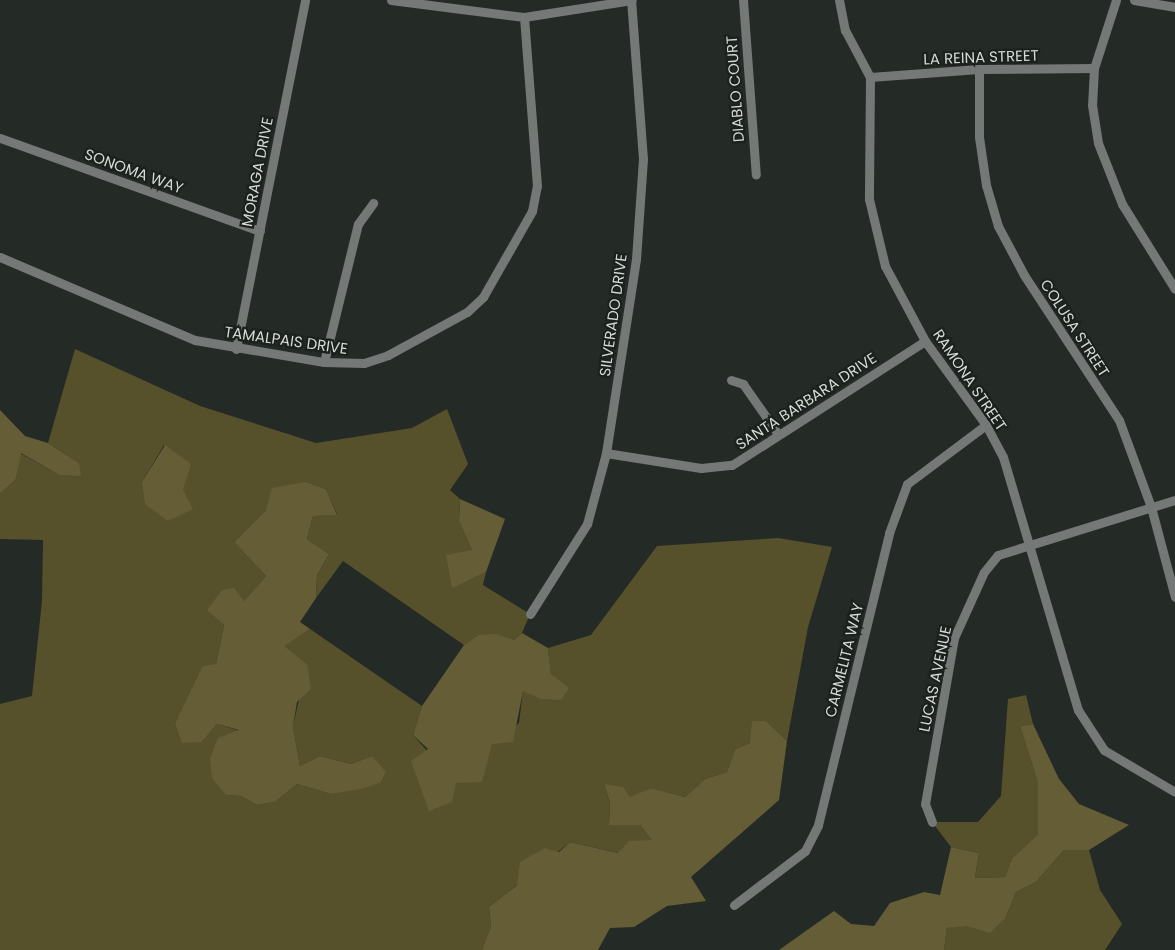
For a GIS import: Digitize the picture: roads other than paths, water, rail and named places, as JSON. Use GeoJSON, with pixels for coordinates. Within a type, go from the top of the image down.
{"type":"FeatureCollection","features":[{"type":"Feature","properties":{"kind":"street","name":"MORAGA DRIVE"},"geometry":{"type":"LineString","coordinates":[[236,349],[305,0]]}},
{"type":"Feature","properties":{"kind":"street"},"geometry":{"type":"LineString","coordinates":[[391,0],[524,17],[632,0]]}},
{"type":"Feature","properties":{"kind":"street","name":"SILVERADO DRIVE"},"geometry":{"type":"LineString","coordinates":[[530,614],[587,524],[606,453],[636,259],[643,158],[632,0]]}},
{"type":"Feature","properties":{"kind":"street","name":"DIABLO COURT"},"geometry":{"type":"LineString","coordinates":[[743,0],[756,176]]}},
{"type":"Feature","properties":{"kind":"street","name":"RAMONA STREET"},"geometry":{"type":"LineString","coordinates":[[839,0],[845,30],[870,77],[869,199],[886,266],[925,341],[986,425],[1003,457],[1078,710],[1104,750],[1175,792]]}},
{"type":"Feature","properties":{"kind":"street"},"geometry":{"type":"LineString","coordinates":[[1116,0],[1094,68],[1094,124],[1112,185],[1175,288]]}},
{"type":"Feature","properties":{"kind":"street"},"geometry":{"type":"LineString","coordinates":[[1134,0],[1175,8]]}},
{"type":"Feature","properties":{"kind":"street","name":"TAMALPAIS DRIVE"},"geometry":{"type":"LineString","coordinates":[[0,257],[152,324],[195,340],[236,349],[324,362],[364,363],[388,355],[467,312],[488,289],[532,211],[537,186],[524,17]]}},
{"type":"Feature","properties":{"kind":"street","name":"LA REINA STREET"},"geometry":{"type":"LineString","coordinates":[[870,77],[979,69],[1094,68]]}},
{"type":"Feature","properties":{"kind":"street","name":"COLUSA STREET"},"geometry":{"type":"LineString","coordinates":[[979,69],[979,137],[986,185],[998,226],[1024,275],[1119,420],[1151,507],[1175,597]]}},
{"type":"Feature","properties":{"kind":"street","name":"SONOMA WAY"},"geometry":{"type":"LineString","coordinates":[[0,138],[260,231]]}},
{"type":"Feature","properties":{"kind":"street"},"geometry":{"type":"LineString","coordinates":[[324,362],[358,224],[373,203]]}},
{"type":"Feature","properties":{"kind":"street","name":"SANTA BARBARA DRIVE"},"geometry":{"type":"LineString","coordinates":[[606,453],[701,468],[732,465],[925,341]]}},
{"type":"Feature","properties":{"kind":"street"},"geometry":{"type":"LineString","coordinates":[[731,380],[743,384],[778,434]]}},
{"type":"Feature","properties":{"kind":"street","name":"CARMELITA WAY"},"geometry":{"type":"LineString","coordinates":[[734,905],[805,851],[818,825],[889,533],[907,484],[986,425]]}},
{"type":"Feature","properties":{"kind":"street","name":"LUCAS AVENUE"},"geometry":{"type":"LineString","coordinates":[[932,822],[925,804],[954,638],[984,572],[998,555],[1175,500]]}}]}
